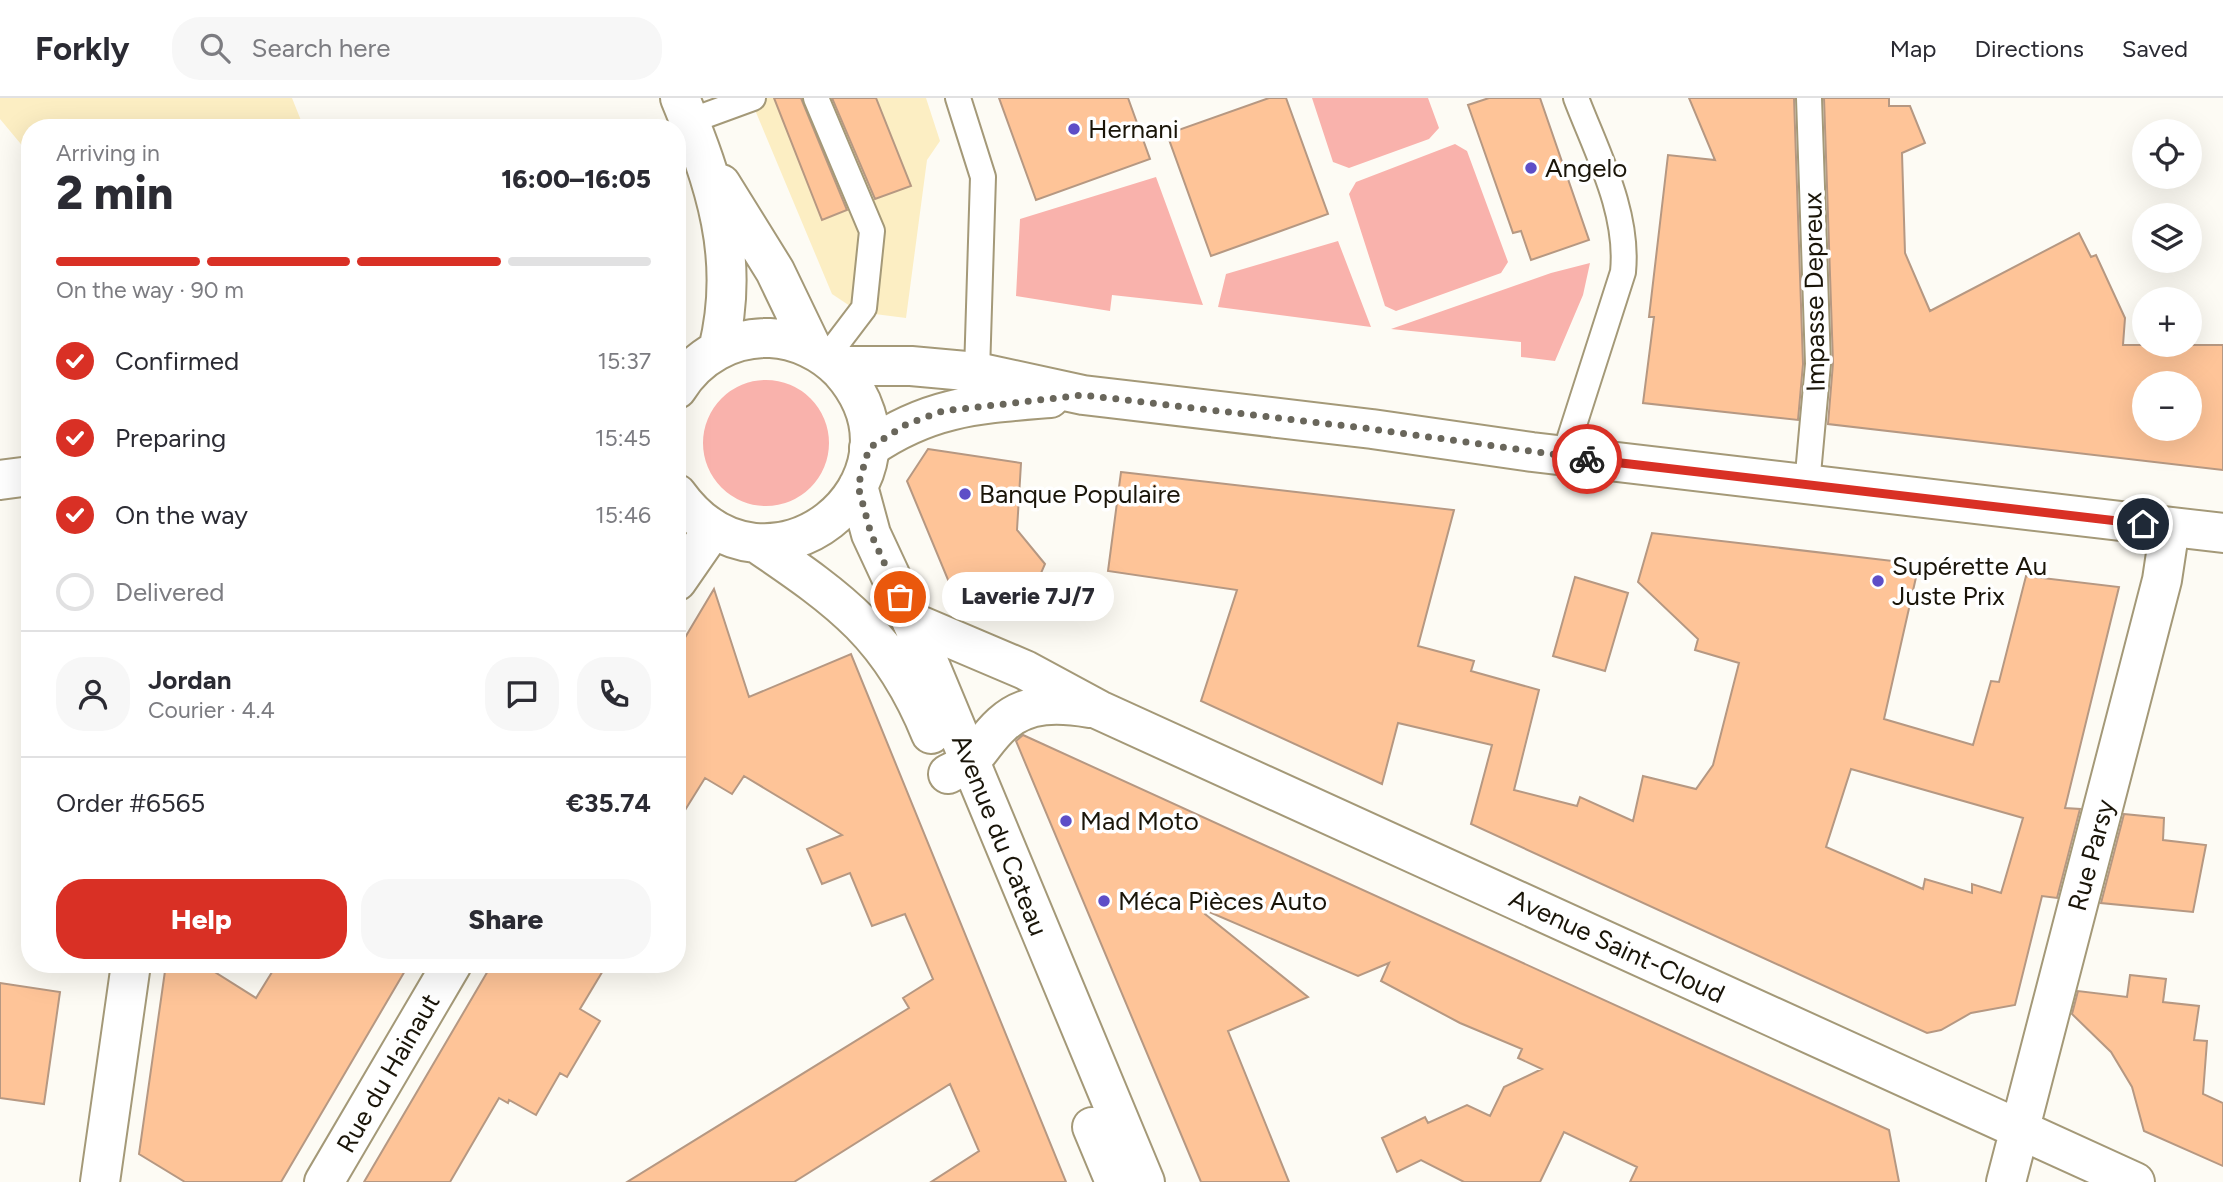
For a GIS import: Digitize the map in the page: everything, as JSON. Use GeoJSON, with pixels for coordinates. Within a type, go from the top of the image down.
{"type":"FeatureCollection","features":[{"type":"Feature","properties":{"kind":"street"},"geometry":{"type":"LineString","coordinates":[[685,109],[706,161],[728,261],[727,314],[718,350]]}},
{"type":"Feature","properties":{"kind":"street"},"geometry":{"type":"LineString","coordinates":[[688,509],[758,544],[795,540],[819,529],[841,512],[858,486],[869,448],[867,419],[859,399],[825,358],[763,250],[706,161]]}},
{"type":"Feature","properties":{"kind":"street"},"geometry":{"type":"LineString","coordinates":[[686,376],[718,350],[745,340],[772,338],[825,358],[977,372],[1083,395],[1372,429],[1564,456],[2223,533]]}},
{"type":"Feature","properties":{"kind":"street"},"geometry":{"type":"LineString","coordinates":[[869,448],[907,424],[943,411],[1083,395]]}},
{"type":"Feature","properties":{"kind":"street"},"geometry":{"type":"LineString","coordinates":[[0,480],[21,477]]}},
{"type":"Feature","properties":{"kind":"street","name":"Avenue du Cateau"},"geometry":{"type":"LineString","coordinates":[[858,486],[871,534],[912,622],[959,769],[1115,1182]]}},
{"type":"Feature","properties":{"kind":"street","name":"Rue Parsy"},"geometry":{"type":"LineString","coordinates":[[2006,1182],[2162,580],[2170,527]]}},
{"type":"Feature","properties":{"kind":"street","name":"Avenue du Cateau"},"geometry":{"type":"LineString","coordinates":[[758,544],[824,589],[867,626],[915,695],[959,769],[1145,1182]]}},
{"type":"Feature","properties":{"kind":"street","name":"Avenue Saint-Cloud"},"geometry":{"type":"LineString","coordinates":[[912,622],[1026,670],[1099,710],[2135,1182]]}},
{"type":"Feature","properties":{"kind":"street","name":"Avenue Saint-Cloud"},"geometry":{"type":"LineString","coordinates":[[959,769],[1003,723],[1030,708],[1059,704],[1099,710]]}},
{"type":"Feature","properties":{"kind":"street"},"geometry":{"type":"LineString","coordinates":[[100,1182],[130,973]]}},
{"type":"Feature","properties":{"kind":"street","name":"Rue du Hainaut"},"geometry":{"type":"LineString","coordinates":[[324,1182],[447,973]]}},
{"type":"Feature","properties":{"kind":"lane"},"geometry":{"type":"LineString","coordinates":[[685,109],[753,98]]}},
{"type":"Feature","properties":{"kind":"lane"},"geometry":{"type":"LineString","coordinates":[[816,98],[872,231],[864,308],[825,358]]}},
{"type":"Feature","properties":{"kind":"lane"},"geometry":{"type":"LineString","coordinates":[[958,98],[984,177],[977,372]]}},
{"type":"Feature","properties":{"kind":"lane"},"geometry":{"type":"LineString","coordinates":[[1564,456],[1623,272],[1625,248],[1618,209],[1576,98]]}},
{"type":"Feature","properties":{"kind":"lane","name":"Impasse Depreux"},"geometry":{"type":"LineString","coordinates":[[1807,485],[1818,364],[1809,98]]}},
{"type":"Feature","properties":{"kind":"shaded area"},"geometry":{"type":"Polygon","coordinates":[[[0,98],[292,98],[300,119],[21,119],[21,144],[0,119],[0,98]]]}},
{"type":"Feature","properties":{"kind":"shaded area"},"geometry":{"type":"Polygon","coordinates":[[[750,98],[926,98],[940,141],[927,160],[906,318],[859,312],[832,294],[750,98]]]}},
{"type":"Feature","properties":{"kind":"shaded area"},"geometry":{"type":"Polygon","coordinates":[[[1312,98],[1428,98],[1439,128],[1429,139],[1349,168],[1333,162],[1312,98]]]}},
{"type":"Feature","properties":{"kind":"shaded area"},"geometry":{"type":"Polygon","coordinates":[[[1455,144],[1467,151],[1508,262],[1501,273],[1396,311],[1385,306],[1349,194],[1356,182],[1455,144]]]}},
{"type":"Feature","properties":{"kind":"shaded area"},"geometry":{"type":"Polygon","coordinates":[[[1156,177],[1203,305],[1112,295],[1110,311],[1016,296],[1020,219],[1156,177]]]}},
{"type":"Feature","properties":{"kind":"shaded area"},"geometry":{"type":"Polygon","coordinates":[[[1338,241],[1371,327],[1218,307],[1226,274],[1338,241]]]}},
{"type":"Feature","properties":{"kind":"shaded area"},"geometry":{"type":"Polygon","coordinates":[[[1590,263],[1583,295],[1555,361],[1521,357],[1521,342],[1391,329],[1551,273],[1590,263]]]}},
{"type":"Feature","properties":{"kind":"shaded area"},"geometry":{"type":"Polygon","coordinates":[[[766,380],[790,385],[810,399],[824,419],[829,443],[824,467],[810,487],[790,501],[766,506],[742,501],[722,487],[708,467],[703,443],[708,419],[722,399],[742,385],[766,380]]]}},
{"type":"Feature","properties":{"kind":"building"},"geometry":{"type":"Polygon","coordinates":[[[774,98],[801,98],[847,210],[822,220],[774,98]]]}},
{"type":"Feature","properties":{"kind":"building"},"geometry":{"type":"Polygon","coordinates":[[[832,98],[876,98],[911,186],[875,199],[832,98]]]}},
{"type":"Feature","properties":{"kind":"building","name":"Hernani"},"geometry":{"type":"Polygon","coordinates":[[[999,98],[1128,98],[1150,159],[1036,200],[999,98]]]}},
{"type":"Feature","properties":{"kind":"building"},"geometry":{"type":"Polygon","coordinates":[[[1269,98],[1286,98],[1328,214],[1211,256],[1167,134],[1269,98]]]}},
{"type":"Feature","properties":{"kind":"building","name":"Angelo"},"geometry":{"type":"Polygon","coordinates":[[[1489,98],[1540,98],[1589,240],[1531,260],[1521,231],[1513,233],[1468,105],[1489,98]]]}},
{"type":"Feature","properties":{"kind":"building"},"geometry":{"type":"Polygon","coordinates":[[[1689,98],[1794,98],[1803,364],[1798,420],[1643,403],[1654,317],[1649,317],[1668,155],[1715,160],[1689,98]]]}},
{"type":"Feature","properties":{"kind":"building"},"geometry":{"type":"Polygon","coordinates":[[[1824,98],[1889,98],[1889,106],[1910,106],[1925,143],[1902,153],[1905,253],[1930,311],[2079,233],[2091,257],[2096,255],[2125,318],[2123,345],[2132,345],[2132,357],[2202,357],[2202,345],[2223,345],[2223,470],[1828,424],[1833,363],[1824,98]]]}},
{"type":"Feature","properties":{"kind":"building"},"geometry":{"type":"Polygon","coordinates":[[[928,449],[1021,463],[1017,530],[1045,564],[1021,619],[951,587],[907,481],[928,449]]]}},
{"type":"Feature","properties":{"kind":"building"},"geometry":{"type":"Polygon","coordinates":[[[1121,472],[1454,510],[1418,646],[1474,661],[1471,671],[1539,690],[1514,790],[1577,806],[1580,797],[1633,821],[1643,776],[1696,789],[1713,765],[1739,663],[1695,650],[1698,639],[1638,582],[1652,533],[1919,564],[1884,719],[1973,745],[1991,681],[1999,682],[2026,576],[2119,587],[2065,808],[2080,809],[2057,898],[2042,896],[2015,1005],[1971,1013],[1941,1030],[1927,1033],[1471,824],[1492,745],[1398,723],[1382,784],[1201,701],[1237,590],[1108,571],[1121,472]],[[1851,769],[1826,847],[1923,889],[1925,879],[1972,893],[1972,884],[2001,893],[2023,818],[1851,769]]]}},
{"type":"Feature","properties":{"kind":"building"},"geometry":{"type":"Polygon","coordinates":[[[1575,577],[1628,593],[1605,671],[1553,656],[1575,577]]]}},
{"type":"Feature","properties":{"kind":"building"},"geometry":{"type":"Polygon","coordinates":[[[714,589],[749,697],[851,654],[1066,1182],[931,1182],[979,1151],[950,1084],[794,1182],[627,1182],[909,1008],[903,998],[933,979],[905,914],[872,926],[850,873],[822,884],[807,849],[842,835],[744,776],[732,794],[705,778],[686,809],[686,636],[714,589]]]}},
{"type":"Feature","properties":{"kind":"building"},"geometry":{"type":"Polygon","coordinates":[[[1023,735],[1889,1130],[1899,1182],[1630,1182],[1637,1167],[1564,1132],[1540,1182],[1464,1182],[1421,1160],[1397,1172],[1382,1138],[1425,1117],[1428,1123],[1467,1105],[1490,1116],[1504,1087],[1542,1069],[1518,1058],[1522,1049],[1460,1023],[1381,981],[1389,963],[1358,976],[1207,911],[1205,914],[1308,997],[1228,1031],[1289,1182],[1201,1182],[1016,741],[1023,735]]]}},
{"type":"Feature","properties":{"kind":"building"},"geometry":{"type":"Polygon","coordinates":[[[2124,814],[2164,818],[2163,840],[2206,845],[2193,912],[2101,903],[2124,814]]]}},
{"type":"Feature","properties":{"kind":"building"},"geometry":{"type":"Polygon","coordinates":[[[165,973],[216,973],[256,998],[271,973],[404,973],[281,1182],[185,1182],[139,1154],[165,973]]]}},
{"type":"Feature","properties":{"kind":"building"},"geometry":{"type":"Polygon","coordinates":[[[487,973],[602,973],[580,1009],[600,1021],[567,1077],[560,1073],[536,1115],[509,1100],[508,1103],[499,1098],[450,1182],[364,1182],[487,973]]]}},
{"type":"Feature","properties":{"kind":"building"},"geometry":{"type":"Polygon","coordinates":[[[2130,975],[2166,979],[2163,1002],[2199,1006],[2194,1040],[2207,1041],[2203,1094],[2223,1103],[2223,1166],[2144,1131],[2132,1087],[2111,1052],[2072,1014],[2078,991],[2127,997],[2130,975]]]}},
{"type":"Feature","properties":{"kind":"building"},"geometry":{"type":"Polygon","coordinates":[[[0,983],[60,992],[44,1104],[0,1098],[0,983]]]}},
{"type":"Feature","properties":{"kind":"way so far"},"geometry":{"type":"LineString","coordinates":[[900,597],[871,534],[858,486],[869,448],[907,424],[943,411],[1009,401],[1083,395],[1372,429],[1587,459]]}},
{"type":"Feature","properties":{"kind":"place","name":"Hernani"},"geometry":{"type":"Point","coordinates":[1074,129]}},
{"type":"Feature","properties":{"kind":"place","name":"Angelo"},"geometry":{"type":"Point","coordinates":[1531,168]}},
{"type":"Feature","properties":{"kind":"place","name":"Banque Populaire"},"geometry":{"type":"Point","coordinates":[965,494]}},
{"type":"Feature","properties":{"kind":"place","name":"Supérette Au Juste Prix"},"geometry":{"type":"Point","coordinates":[1878,581]}},
{"type":"Feature","properties":{"kind":"place","name":"Laverie 7J/7"},"geometry":{"type":"Point","coordinates":[900,597]}},
{"type":"Feature","properties":{"kind":"place","name":"Mad Moto"},"geometry":{"type":"Point","coordinates":[1066,821]}},
{"type":"Feature","properties":{"kind":"place","name":"Méca Pièces Auto"},"geometry":{"type":"Point","coordinates":[1104,901]}},
{"type":"Feature","properties":{"kind":"route"},"geometry":{"type":"LineString","coordinates":[[1587,459],[2143,524]]}}]}
